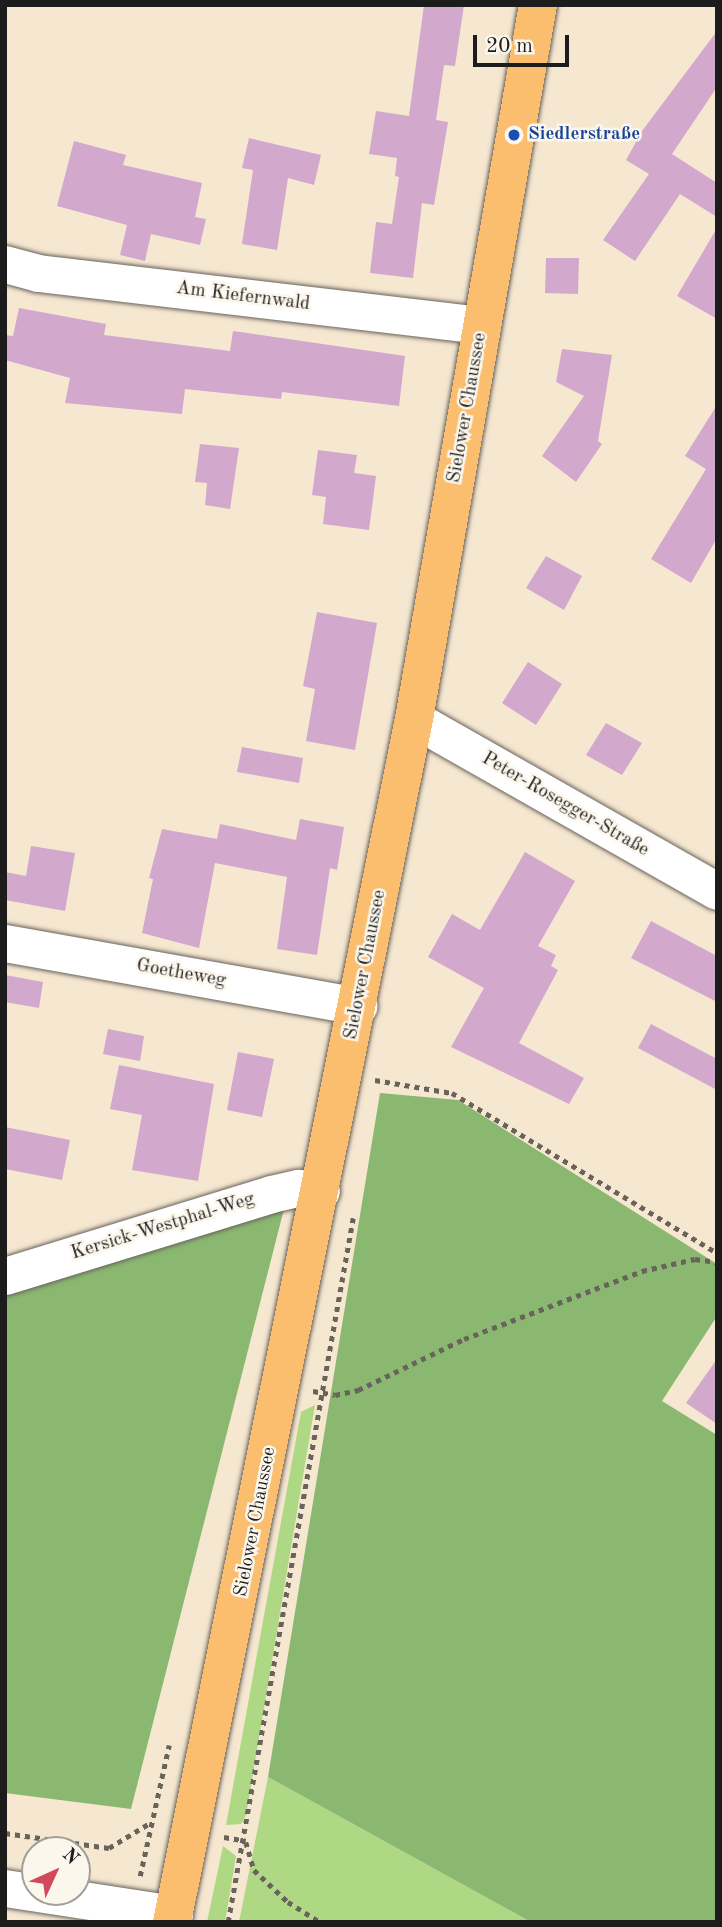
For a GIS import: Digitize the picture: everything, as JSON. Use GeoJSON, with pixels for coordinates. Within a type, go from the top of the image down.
{"type":"FeatureCollection","features":[{"type":"Feature","properties":{"kind":"main road","name":"Sielower Chaussee"},"geometry":{"type":"LineString","coordinates":[[173,1918],[414,719],[538,5]]}},
{"type":"Feature","properties":{"kind":"street","name":"Am Kiefernwald"},"geometry":{"type":"LineString","coordinates":[[5,264],[38,273],[482,325]]}},
{"type":"Feature","properties":{"kind":"street","name":"Peter-Rosegger-Straße"},"geometry":{"type":"LineString","coordinates":[[414,719],[717,891]]}},
{"type":"Feature","properties":{"kind":"street","name":"Goetheweg"},"geometry":{"type":"LineString","coordinates":[[5,943],[358,1006]]}},
{"type":"Feature","properties":{"kind":"street","name":"Kersick-Westphal-Weg"},"geometry":{"type":"LineString","coordinates":[[5,1276],[271,1194],[298,1188],[321,1191]]}},
{"type":"Feature","properties":{"kind":"street"},"geometry":{"type":"LineString","coordinates":[[5,1888],[173,1918]]}},
{"type":"Feature","properties":{"kind":"path"},"geometry":{"type":"LineString","coordinates":[[344,1077],[452,1093],[717,1253]]}},
{"type":"Feature","properties":{"kind":"path"},"geometry":{"type":"LineString","coordinates":[[228,1922],[246,1841],[323,1393],[358,1390],[464,1339],[642,1271],[695,1259],[717,1262]]}},
{"type":"Feature","properties":{"kind":"path"},"geometry":{"type":"LineString","coordinates":[[5,1833],[109,1848],[151,1823]]}},
{"type":"Feature","properties":{"kind":"path"},"geometry":{"type":"LineString","coordinates":[[246,1841],[254,1870],[288,1902],[320,1922]]}},
{"type":"Feature","properties":{"kind":"green space"},"geometry":{"type":"Polygon","coordinates":[[[380,1093],[458,1100],[717,1264],[717,1316],[662,1401],[717,1435],[717,1922],[531,1922],[268,1777],[380,1093]]]}},
{"type":"Feature","properties":{"kind":"green space"},"geometry":{"type":"Polygon","coordinates":[[[286,1201],[131,1809],[5,1793],[5,1289],[286,1201]]]}},
{"type":"Feature","properties":{"kind":"green space"},"geometry":{"type":"Polygon","coordinates":[[[315,1405],[246,1815],[241,1824],[226,1825],[301,1412],[315,1405]]]}},
{"type":"Feature","properties":{"kind":"green space"},"geometry":{"type":"Polygon","coordinates":[[[268,1777],[531,1922],[239,1922],[268,1777]]]}},
{"type":"Feature","properties":{"kind":"green space"},"geometry":{"type":"Polygon","coordinates":[[[223,1846],[236,1856],[225,1922],[207,1922],[223,1846]]]}},
{"type":"Feature","properties":{"kind":"building"},"geometry":{"type":"Polygon","coordinates":[[[424,5],[464,5],[455,66],[444,65],[436,120],[448,122],[434,205],[422,203],[413,278],[370,273],[376,222],[392,224],[399,177],[395,176],[397,158],[369,154],[376,111],[409,116],[424,5]]]}},
{"type":"Feature","properties":{"kind":"building"},"geometry":{"type":"Polygon","coordinates":[[[717,31],[717,87],[672,154],[717,183],[717,217],[680,194],[635,261],[603,240],[649,174],[626,160],[642,131],[717,31]]]}},
{"type":"Feature","properties":{"kind":"building"},"geometry":{"type":"Polygon","coordinates":[[[249,138],[321,155],[314,185],[288,178],[277,250],[242,244],[253,170],[242,168],[249,138]]]}},
{"type":"Feature","properties":{"kind":"building"},"geometry":{"type":"Polygon","coordinates":[[[74,141],[126,155],[123,165],[202,183],[195,217],[206,219],[200,245],[151,234],[145,261],[120,255],[127,225],[57,206],[74,141]]]}},
{"type":"Feature","properties":{"kind":"building"},"geometry":{"type":"Polygon","coordinates":[[[717,228],[717,319],[677,296],[717,228]]]}},
{"type":"Feature","properties":{"kind":"building"},"geometry":{"type":"Polygon","coordinates":[[[546,258],[579,258],[578,294],[545,293],[546,258]]]}},
{"type":"Feature","properties":{"kind":"building"},"geometry":{"type":"Polygon","coordinates":[[[19,308],[106,324],[104,335],[230,351],[233,331],[405,356],[399,406],[282,392],[281,399],[185,389],[182,414],[65,403],[70,378],[5,360],[5,335],[13,336],[19,308]]]}},
{"type":"Feature","properties":{"kind":"building"},"geometry":{"type":"Polygon","coordinates":[[[562,349],[612,355],[598,441],[602,444],[576,482],[542,456],[584,396],[556,382],[562,349]]]}},
{"type":"Feature","properties":{"kind":"building"},"geometry":{"type":"Polygon","coordinates":[[[717,405],[717,538],[691,583],[651,559],[706,469],[685,456],[717,405]]]}},
{"type":"Feature","properties":{"kind":"building"},"geometry":{"type":"Polygon","coordinates":[[[200,444],[239,448],[230,509],[205,505],[207,483],[195,482],[200,444]]]}},
{"type":"Feature","properties":{"kind":"building"},"geometry":{"type":"Polygon","coordinates":[[[318,450],[357,455],[354,473],[376,476],[369,530],[323,524],[326,497],[312,495],[318,450]]]}},
{"type":"Feature","properties":{"kind":"building"},"geometry":{"type":"Polygon","coordinates":[[[546,556],[582,576],[564,610],[526,588],[546,556]]]}},
{"type":"Feature","properties":{"kind":"building"},"geometry":{"type":"Polygon","coordinates":[[[317,612],[377,623],[355,750],[306,741],[315,689],[303,686],[317,612]]]}},
{"type":"Feature","properties":{"kind":"building"},"geometry":{"type":"Polygon","coordinates":[[[528,662],[562,684],[536,725],[502,703],[528,662]]]}},
{"type":"Feature","properties":{"kind":"building"},"geometry":{"type":"Polygon","coordinates":[[[606,723],[642,743],[622,775],[586,755],[606,723]]]}},
{"type":"Feature","properties":{"kind":"building"},"geometry":{"type":"Polygon","coordinates":[[[242,747],[303,758],[299,783],[237,772],[242,747]]]}},
{"type":"Feature","properties":{"kind":"building"},"geometry":{"type":"Polygon","coordinates":[[[300,819],[344,827],[337,870],[330,868],[317,955],[277,949],[287,877],[215,863],[199,948],[142,933],[153,879],[149,878],[162,829],[217,839],[220,824],[296,840],[300,819]]]}},
{"type":"Feature","properties":{"kind":"building"},"geometry":{"type":"Polygon","coordinates":[[[31,846],[75,853],[65,911],[5,900],[5,872],[26,876],[31,846]]]}},
{"type":"Feature","properties":{"kind":"building"},"geometry":{"type":"Polygon","coordinates":[[[525,852],[575,881],[538,946],[556,955],[551,966],[558,970],[519,1043],[584,1078],[569,1104],[451,1047],[484,988],[428,957],[452,914],[480,930],[525,852]]]}},
{"type":"Feature","properties":{"kind":"building"},"geometry":{"type":"Polygon","coordinates":[[[651,921],[717,956],[717,1002],[631,958],[651,921]]]}},
{"type":"Feature","properties":{"kind":"building"},"geometry":{"type":"Polygon","coordinates":[[[5,975],[43,982],[39,1008],[5,1002],[5,975]]]}},
{"type":"Feature","properties":{"kind":"building"},"geometry":{"type":"Polygon","coordinates":[[[651,1024],[717,1059],[717,1090],[638,1048],[651,1024]]]}},
{"type":"Feature","properties":{"kind":"building"},"geometry":{"type":"Polygon","coordinates":[[[108,1029],[144,1036],[140,1061],[103,1054],[108,1029]]]}},
{"type":"Feature","properties":{"kind":"building"},"geometry":{"type":"Polygon","coordinates":[[[238,1052],[274,1059],[262,1117],[227,1110],[238,1052]]]}},
{"type":"Feature","properties":{"kind":"building"},"geometry":{"type":"Polygon","coordinates":[[[119,1065],[214,1084],[198,1181],[132,1170],[142,1115],[110,1109],[119,1065]]]}},
{"type":"Feature","properties":{"kind":"building"},"geometry":{"type":"Polygon","coordinates":[[[5,1127],[70,1140],[62,1180],[5,1169],[5,1127]]]}},
{"type":"Feature","properties":{"kind":"building"},"geometry":{"type":"Polygon","coordinates":[[[717,1359],[717,1424],[686,1403],[717,1359]]]}},
{"type":"Feature","properties":{"kind":"place","name":"Siedlerstraße"},"geometry":{"type":"Point","coordinates":[514,135]}}]}
